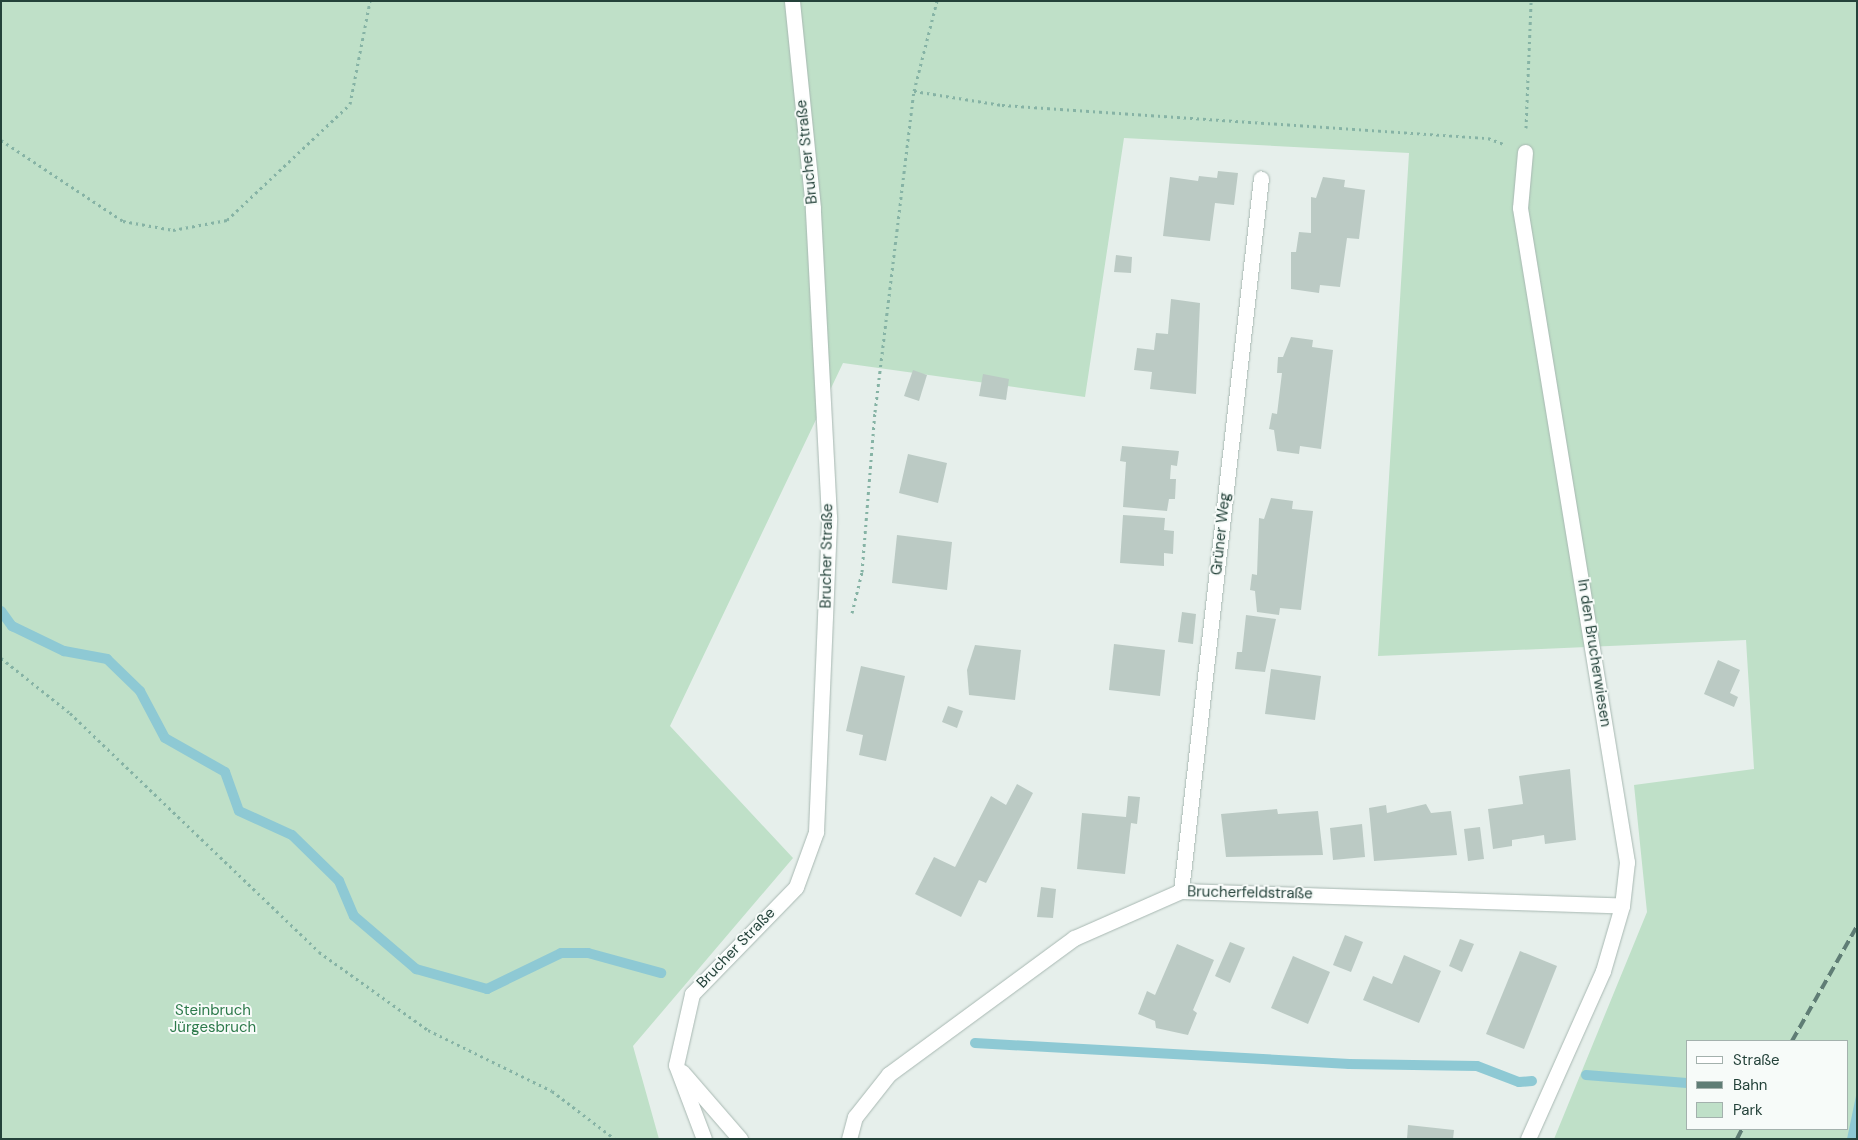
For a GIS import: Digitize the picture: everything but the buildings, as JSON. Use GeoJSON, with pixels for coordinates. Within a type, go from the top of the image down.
{"type":"FeatureCollection","features":[{"type":"Feature","properties":{"kind":"street","name":"Brucher Straße"},"geometry":{"type":"LineString","coordinates":[[676,1065],[692,994],[796,888],[816,832],[829,517],[813,208],[792,1]]}},
{"type":"Feature","properties":{"kind":"street","name":"In den Brucherwiesen"},"geometry":{"type":"LineString","coordinates":[[1525,152],[1520,208],[1627,862],[1622,906],[1603,971],[1528,1139]]}},
{"type":"Feature","properties":{"kind":"street","name":"Grüner Weg"},"geometry":{"type":"LineString","coordinates":[[1181,890],[1261,178]]}},
{"type":"Feature","properties":{"kind":"street","name":"Brucherfeldstraße"},"geometry":{"type":"LineString","coordinates":[[849,1139],[855,1117],[889,1074],[1074,938],[1181,890],[1622,906]]}},
{"type":"Feature","properties":{"kind":"street"},"geometry":{"type":"LineString","coordinates":[[676,1065],[704,1139]]}},
{"type":"Feature","properties":{"kind":"street"},"geometry":{"type":"LineString","coordinates":[[676,1065],[740,1139]]}},
{"type":"Feature","properties":{"kind":"path"},"geometry":{"type":"LineString","coordinates":[[1,140],[123,221],[172,230],[227,220],[350,104],[370,1]]}},
{"type":"Feature","properties":{"kind":"path"},"geometry":{"type":"LineString","coordinates":[[850,620],[862,572],[875,412],[914,91],[938,1]]}},
{"type":"Feature","properties":{"kind":"path"},"geometry":{"type":"LineString","coordinates":[[914,91],[1002,105],[1488,138],[1525,152],[1532,1]]}},
{"type":"Feature","properties":{"kind":"path"},"geometry":{"type":"LineString","coordinates":[[1,658],[70,713],[320,952],[428,1030],[552,1091],[615,1139]]}},
{"type":"Feature","properties":{"kind":"green space","name":"Steinbruch Jürgesbruch"},"geometry":{"type":"Polygon","coordinates":[[[1,1],[1857,1],[1857,1139],[1554,1139],[1647,912],[1634,785],[1754,769],[1746,640],[1378,656],[1409,153],[1124,138],[1085,397],[843,363],[670,726],[793,858],[633,1046],[659,1139],[1,1139],[1,1]]]}},
{"type":"Feature","properties":{"kind":"water"},"geometry":{"type":"Polygon","coordinates":[[[1857,1091],[1857,1139],[1847,1139],[1857,1091]]]}},
{"type":"Feature","properties":{"kind":"waterway"},"geometry":{"type":"LineString","coordinates":[[1,611],[12,626],[64,651],[107,659],[140,691],[165,738],[225,772],[239,811],[292,835],[339,881],[354,916],[416,969],[487,989],[561,953],[588,953],[661,973]]}},
{"type":"Feature","properties":{"kind":"waterway"},"geometry":{"type":"LineString","coordinates":[[975,1043],[1349,1064],[1477,1066],[1519,1082],[1532,1081]]}},
{"type":"Feature","properties":{"kind":"waterway"},"geometry":{"type":"LineString","coordinates":[[1586,1075],[1686,1083]]}},
{"type":"Feature","properties":{"kind":"railway"},"geometry":{"type":"LineString","coordinates":[[1793,1040],[1857,926]]}},
{"type":"Feature","properties":{"kind":"railway"},"geometry":{"type":"LineString","coordinates":[[1737,1139],[1742,1130]]}}]}
